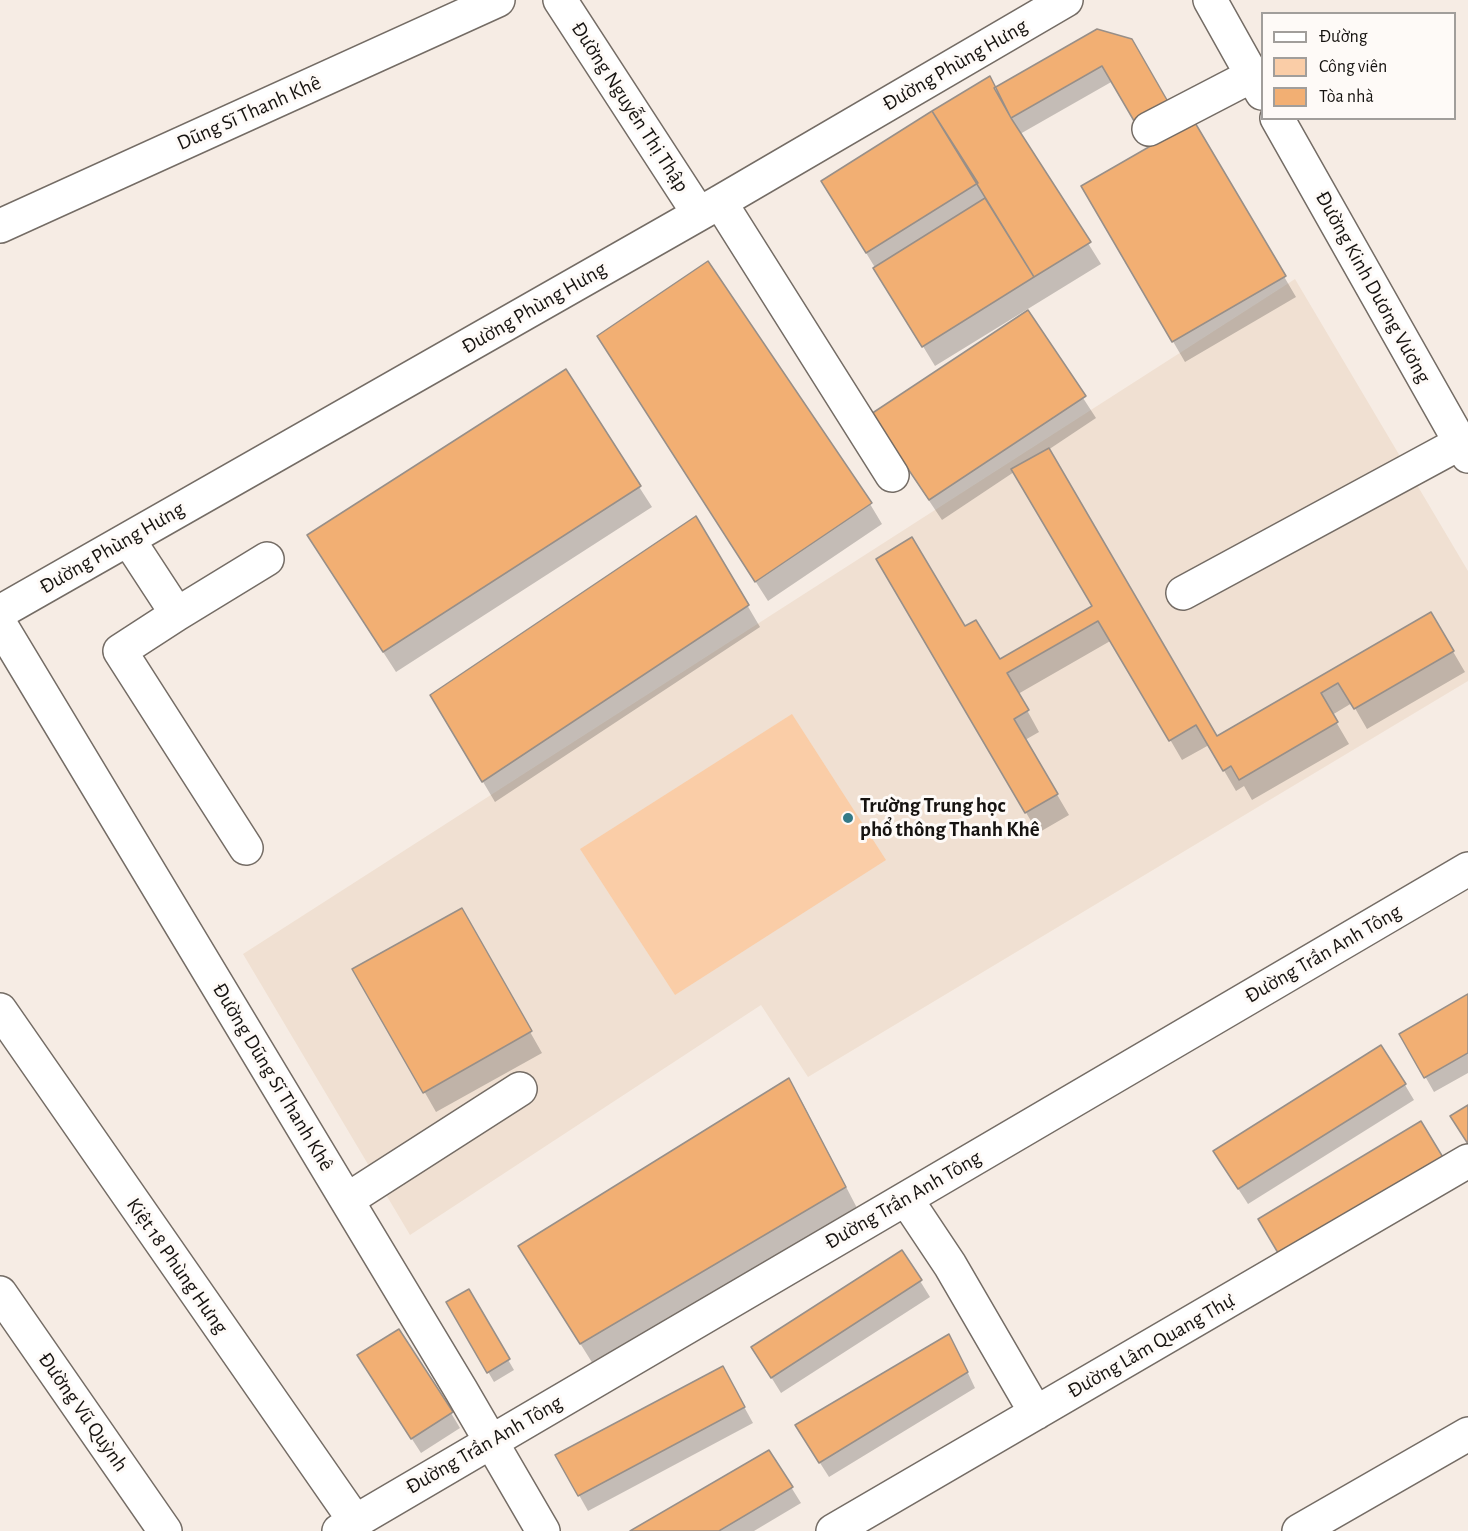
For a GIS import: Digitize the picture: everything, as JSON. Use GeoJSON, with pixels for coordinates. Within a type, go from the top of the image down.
{"type":"FeatureCollection","features":[{"type":"Feature","properties":{"kind":"street","name":"Dũng Sĩ Thanh Khê"},"geometry":{"type":"LineString","coordinates":[[0,226],[498,0]]}},
{"type":"Feature","properties":{"kind":"street","name":"Đường Nguyễn Thị Thập"},"geometry":{"type":"LineString","coordinates":[[560,0],[710,208],[892,475]]}},
{"type":"Feature","properties":{"kind":"street","name":"Đường Phùng Hưng"},"geometry":{"type":"LineString","coordinates":[[0,612],[710,208],[1066,0]]}},
{"type":"Feature","properties":{"kind":"street"},"geometry":{"type":"LineString","coordinates":[[1149,129],[1258,84],[1210,0]]}},
{"type":"Feature","properties":{"kind":"street","name":"Đường Kinh Dương Vương"},"geometry":{"type":"LineString","coordinates":[[1278,120],[1464,449]]}},
{"type":"Feature","properties":{"kind":"street"},"geometry":{"type":"LineString","coordinates":[[1183,593],[1464,449]]}},
{"type":"Feature","properties":{"kind":"street"},"geometry":{"type":"LineString","coordinates":[[128,539],[177,614]]}},
{"type":"Feature","properties":{"kind":"street"},"geometry":{"type":"LineString","coordinates":[[246,848],[120,651],[267,559]]}},
{"type":"Feature","properties":{"kind":"street","name":"Đường Dũng Sĩ Thanh Khê"},"geometry":{"type":"LineString","coordinates":[[0,624],[347,1200],[543,1531]]}},
{"type":"Feature","properties":{"kind":"street","name":"Đường Trần Anh Tông"},"geometry":{"type":"LineString","coordinates":[[347,1526],[1468,869]]}},
{"type":"Feature","properties":{"kind":"street","name":"Kiệt 18 Phùng Hưng"},"geometry":{"type":"LineString","coordinates":[[0,1010],[347,1526]]}},
{"type":"Feature","properties":{"kind":"street"},"geometry":{"type":"LineString","coordinates":[[347,1200],[520,1089]]}},
{"type":"Feature","properties":{"kind":"street","name":"Đường Lâm Quang Thự"},"geometry":{"type":"LineString","coordinates":[[833,1531],[1468,1161]]}},
{"type":"Feature","properties":{"kind":"street"},"geometry":{"type":"LineString","coordinates":[[906,1199],[950,1265],[1036,1413]]}},
{"type":"Feature","properties":{"kind":"street","name":"Đường Vũ Quỳnh"},"geometry":{"type":"LineString","coordinates":[[0,1293],[165,1531]]}},
{"type":"Feature","properties":{"kind":"street"},"geometry":{"type":"LineString","coordinates":[[1299,1531],[1468,1434]]}},
{"type":"Feature","properties":{"kind":"shaded area","name":"Trường Trung học phổ thông Thanh Khê"},"geometry":{"type":"Polygon","coordinates":[[[1295,279],[1468,571],[1468,681],[808,1077],[761,1005],[410,1235],[243,954],[1295,279]]]}},
{"type":"Feature","properties":{"kind":"green space"},"geometry":{"type":"Polygon","coordinates":[[[792,714],[886,860],[675,995],[580,849],[792,714]]]}},
{"type":"Feature","properties":{"kind":"building"},"geometry":{"type":"Polygon","coordinates":[[[1097,29],[1132,39],[1171,107],[1137,126],[1102,66],[1011,118],[994,88],[1097,29]]]}},
{"type":"Feature","properties":{"kind":"building"},"geometry":{"type":"Polygon","coordinates":[[[990,76],[1011,118],[1091,242],[1034,277],[932,111],[990,76]]]}},
{"type":"Feature","properties":{"kind":"building"},"geometry":{"type":"Polygon","coordinates":[[[932,111],[978,183],[866,253],[821,181],[932,111]]]}},
{"type":"Feature","properties":{"kind":"building"},"geometry":{"type":"Polygon","coordinates":[[[1194,121],[1286,276],[1172,342],[1081,186],[1194,121]]]}},
{"type":"Feature","properties":{"kind":"building"},"geometry":{"type":"Polygon","coordinates":[[[985,198],[1034,277],[922,347],[873,268],[985,198]]]}},
{"type":"Feature","properties":{"kind":"building"},"geometry":{"type":"Polygon","coordinates":[[[708,261],[872,503],[755,582],[597,336],[708,261]]]}},
{"type":"Feature","properties":{"kind":"building"},"geometry":{"type":"Polygon","coordinates":[[[1028,310],[1086,396],[929,500],[871,414],[1028,310]]]}},
{"type":"Feature","properties":{"kind":"building"},"geometry":{"type":"Polygon","coordinates":[[[566,369],[641,486],[383,652],[307,535],[566,369]]]}},
{"type":"Feature","properties":{"kind":"building"},"geometry":{"type":"Polygon","coordinates":[[[1049,448],[1217,736],[1431,612],[1454,651],[1354,709],[1338,683],[1321,693],[1338,722],[1239,780],[1231,766],[1223,771],[1196,725],[1169,741],[1098,621],[1007,673],[1029,710],[1014,719],[1058,794],[1025,813],[876,559],[912,537],[965,626],[976,620],[1000,659],[1092,606],[1011,469],[1049,448]]]}},
{"type":"Feature","properties":{"kind":"building"},"geometry":{"type":"Polygon","coordinates":[[[696,516],[749,605],[482,782],[430,695],[696,516]]]}},
{"type":"Feature","properties":{"kind":"building"},"geometry":{"type":"Polygon","coordinates":[[[462,908],[532,1031],[423,1093],[352,969],[462,908]]]}},
{"type":"Feature","properties":{"kind":"building"},"geometry":{"type":"Polygon","coordinates":[[[1468,994],[1468,1053],[1424,1078],[1399,1034],[1468,994]]]}},
{"type":"Feature","properties":{"kind":"building"},"geometry":{"type":"Polygon","coordinates":[[[1381,1045],[1406,1084],[1238,1189],[1213,1151],[1381,1045]]]}},
{"type":"Feature","properties":{"kind":"building"},"geometry":{"type":"Polygon","coordinates":[[[789,1078],[846,1187],[580,1344],[518,1246],[789,1078]]]}},
{"type":"Feature","properties":{"kind":"building"},"geometry":{"type":"Polygon","coordinates":[[[1468,1105],[1468,1144],[1450,1116],[1468,1105]]]}},
{"type":"Feature","properties":{"kind":"building"},"geometry":{"type":"Polygon","coordinates":[[[1421,1121],[1444,1159],[1281,1258],[1258,1219],[1421,1121]]]}},
{"type":"Feature","properties":{"kind":"building"},"geometry":{"type":"Polygon","coordinates":[[[902,1250],[922,1280],[771,1378],[751,1347],[902,1250]]]}},
{"type":"Feature","properties":{"kind":"building"},"geometry":{"type":"Polygon","coordinates":[[[469,1289],[510,1359],[487,1373],[446,1302],[469,1289]]]}},
{"type":"Feature","properties":{"kind":"building"},"geometry":{"type":"Polygon","coordinates":[[[399,1329],[453,1412],[411,1439],[357,1355],[399,1329]]]}},
{"type":"Feature","properties":{"kind":"building"},"geometry":{"type":"Polygon","coordinates":[[[949,1334],[968,1372],[819,1463],[795,1425],[949,1334]]]}},
{"type":"Feature","properties":{"kind":"building"},"geometry":{"type":"Polygon","coordinates":[[[723,1366],[745,1407],[578,1496],[555,1455],[723,1366]]]}},
{"type":"Feature","properties":{"kind":"building"},"geometry":{"type":"Polygon","coordinates":[[[769,1450],[793,1487],[719,1531],[630,1531],[769,1450]]]}},
{"type":"Feature","properties":{"kind":"place","name":"Trường Trung học phổ thông Thanh Khê"},"geometry":{"type":"Point","coordinates":[848,818]}}]}
